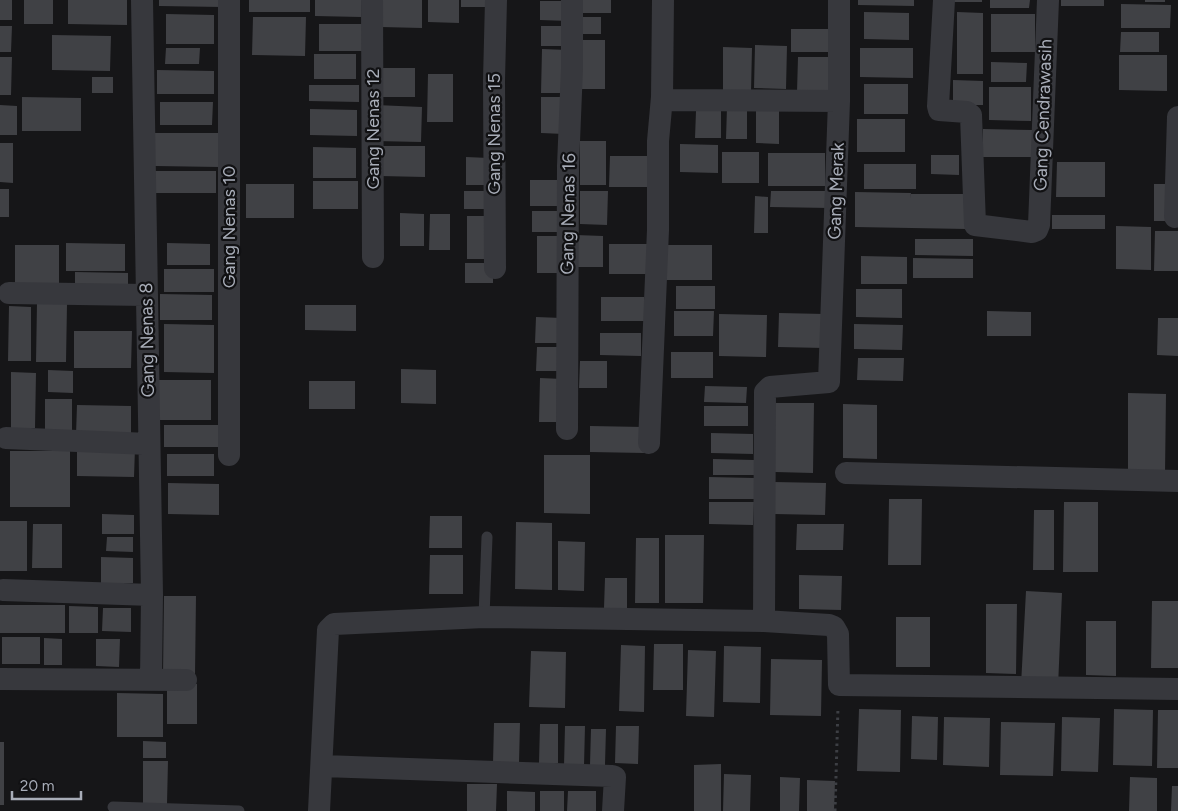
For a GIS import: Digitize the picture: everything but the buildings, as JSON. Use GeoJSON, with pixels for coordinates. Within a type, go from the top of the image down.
{"type":"FeatureCollection","features":[{"type":"Feature","properties":{"kind":"street","name":"Gang Nenas 8"},"geometry":{"type":"LineString","coordinates":[[142,0],[152,595],[148,680]]}},
{"type":"Feature","properties":{"kind":"street","name":"Gang Nenas 10"},"geometry":{"type":"LineString","coordinates":[[229,455],[230,0]]}},
{"type":"Feature","properties":{"kind":"street","name":"Gang Nenas 12"},"geometry":{"type":"LineString","coordinates":[[372,0],[374,257]]}},
{"type":"Feature","properties":{"kind":"street","name":"Gang Nenas 15"},"geometry":{"type":"LineString","coordinates":[[495,268],[494,80],[496,0]]}},
{"type":"Feature","properties":{"kind":"street","name":"Gang Nenas 16"},"geometry":{"type":"LineString","coordinates":[[567,429],[568,166],[572,68],[572,0]]}},
{"type":"Feature","properties":{"kind":"street"},"geometry":{"type":"LineString","coordinates":[[649,443],[658,230],[658,141],[662,97],[663,0]]}},
{"type":"Feature","properties":{"kind":"street","name":"Gang Merak"},"geometry":{"type":"LineString","coordinates":[[764,621],[765,392],[770,387],[830,382],[839,101],[839,0]]}},
{"type":"Feature","properties":{"kind":"street","name":"Gang Cendrawasih"},"geometry":{"type":"LineString","coordinates":[[944,0],[938,110],[967,112],[972,115],[975,226],[1032,232],[1037,230],[1039,225],[1048,0]]}},
{"type":"Feature","properties":{"kind":"street"},"geometry":{"type":"LineString","coordinates":[[662,97],[669,100],[839,101]]}},
{"type":"Feature","properties":{"kind":"street"},"geometry":{"type":"LineString","coordinates":[[1175,217],[1178,117]]}},
{"type":"Feature","properties":{"kind":"street"},"geometry":{"type":"LineString","coordinates":[[9,293],[146,295]]}},
{"type":"Feature","properties":{"kind":"street"},"geometry":{"type":"LineString","coordinates":[[6,438],[149,444]]}},
{"type":"Feature","properties":{"kind":"street"},"geometry":{"type":"LineString","coordinates":[[846,473],[1178,481]]}},
{"type":"Feature","properties":{"kind":"street"},"geometry":{"type":"LineString","coordinates":[[3,590],[152,595]]}},
{"type":"Feature","properties":{"kind":"street"},"geometry":{"type":"LineString","coordinates":[[319,811],[328,630],[336,623],[484,617],[764,621],[829,624],[834,626],[838,634],[839,686],[1178,689]]}},
{"type":"Feature","properties":{"kind":"street"},"geometry":{"type":"LineString","coordinates":[[0,679],[186,680]]}},
{"type":"Feature","properties":{"kind":"street"},"geometry":{"type":"LineString","coordinates":[[322,766],[612,776],[615,777],[613,811]]}},
{"type":"Feature","properties":{"kind":"lane"},"geometry":{"type":"LineString","coordinates":[[484,617],[487,537]]}},
{"type":"Feature","properties":{"kind":"lane"},"geometry":{"type":"LineString","coordinates":[[113,807],[239,811]]}},
{"type":"Feature","properties":{"kind":"path"},"geometry":{"type":"LineString","coordinates":[[835,811],[839,686]]}}]}
